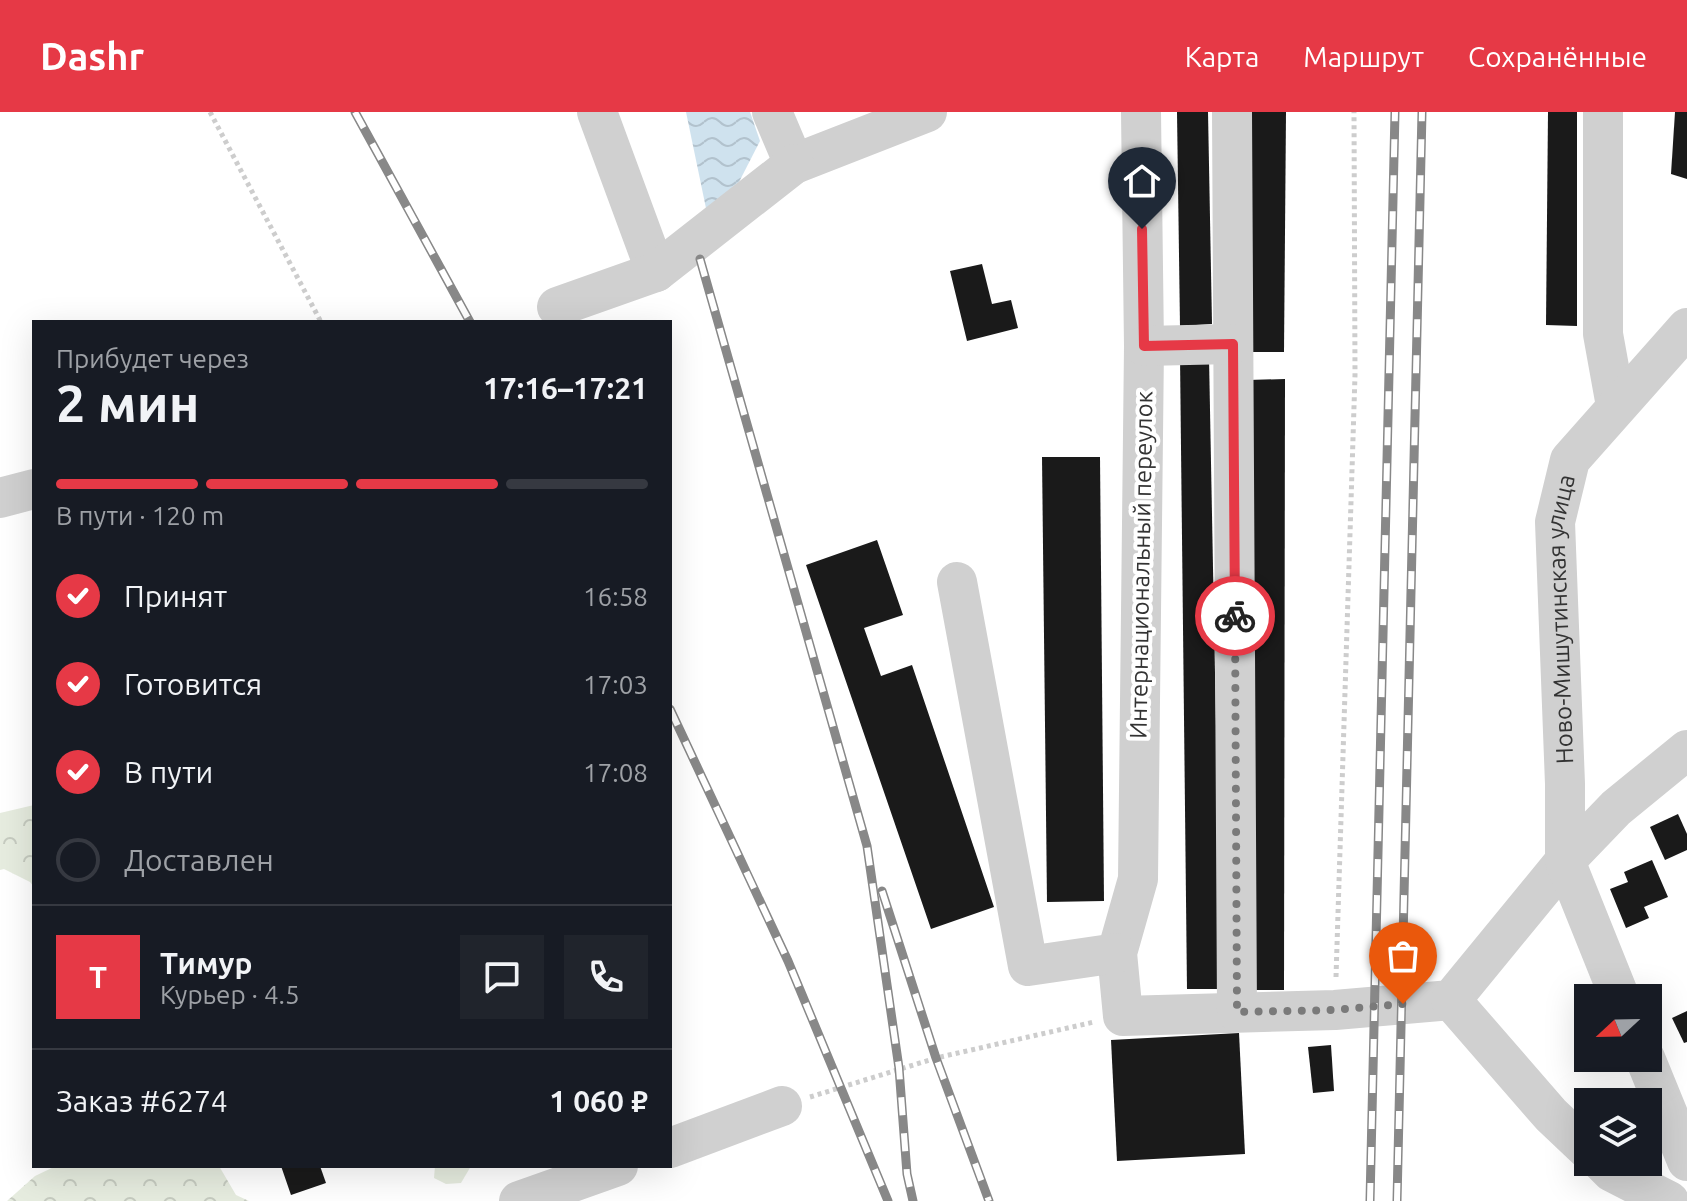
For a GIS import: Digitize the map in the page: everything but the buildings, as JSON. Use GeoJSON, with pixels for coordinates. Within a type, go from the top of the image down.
{"type":"FeatureCollection","features":[{"type":"Feature","properties":{"kind":"street"},"geometry":{"type":"LineString","coordinates":[[597,112],[656,272]]}},
{"type":"Feature","properties":{"kind":"street"},"geometry":{"type":"LineString","coordinates":[[772,112],[794,164]]}},
{"type":"Feature","properties":{"kind":"street"},"geometry":{"type":"LineString","coordinates":[[557,307],[656,272],[794,164],[927,112]]}},
{"type":"Feature","properties":{"kind":"street","name":"Интернациональный переулок"},"geometry":{"type":"LineString","coordinates":[[1123,1016],[1117,953],[1138,879],[1144,346],[1141,112]]}},
{"type":"Feature","properties":{"kind":"street"},"geometry":{"type":"LineString","coordinates":[[1232,112],[1237,1012]]}},
{"type":"Feature","properties":{"kind":"street"},"geometry":{"type":"LineString","coordinates":[[1603,112],[1603,334],[1616,406]]}},
{"type":"Feature","properties":{"kind":"street","name":"Ново-Мишутинская улица"},"geometry":{"type":"LineString","coordinates":[[1565,861],[1555,522],[1570,460],[1687,328]]}},
{"type":"Feature","properties":{"kind":"street"},"geometry":{"type":"LineString","coordinates":[[1144,346],[1233,344]]}},
{"type":"Feature","properties":{"kind":"street"},"geometry":{"type":"LineString","coordinates":[[0,498],[32,490]]}},
{"type":"Feature","properties":{"kind":"street"},"geometry":{"type":"LineString","coordinates":[[957,582],[1028,966],[1117,953]]}},
{"type":"Feature","properties":{"kind":"street"},"geometry":{"type":"LineString","coordinates":[[1123,1016],[1335,1010],[1451,1000],[1565,861],[1616,808],[1687,750]]}},
{"type":"Feature","properties":{"kind":"street"},"geometry":{"type":"LineString","coordinates":[[1565,861],[1614,984]]}},
{"type":"Feature","properties":{"kind":"street"},"geometry":{"type":"LineString","coordinates":[[1451,1000],[1551,1115],[1574,1137]]}},
{"type":"Feature","properties":{"kind":"street"},"geometry":{"type":"LineString","coordinates":[[1664,1076],[1687,1161]]}},
{"type":"Feature","properties":{"kind":"street"},"geometry":{"type":"LineString","coordinates":[[672,1142],[782,1106]]}},
{"type":"Feature","properties":{"kind":"street"},"geometry":{"type":"LineString","coordinates":[[519,1201],[612,1168]]}},
{"type":"Feature","properties":{"kind":"street"},"geometry":{"type":"LineString","coordinates":[[1620,1176],[1669,1201]]}},
{"type":"Feature","properties":{"kind":"path"},"geometry":{"type":"LineString","coordinates":[[210,112],[320,320]]}},
{"type":"Feature","properties":{"kind":"path"},"geometry":{"type":"LineString","coordinates":[[1335,1010],[1355,375],[1354,112]]}},
{"type":"Feature","properties":{"kind":"path"},"geometry":{"type":"LineString","coordinates":[[782,1106],[899,1068],[1123,1016]]}},
{"type":"Feature","properties":{"kind":"green space"},"geometry":{"type":"Polygon","coordinates":[[[32,805],[32,884],[4,869],[0,870],[0,813],[32,805]]]}},
{"type":"Feature","properties":{"kind":"green space"},"geometry":{"type":"Polygon","coordinates":[[[52,1168],[220,1168],[236,1195],[249,1201],[7,1201],[35,1176],[52,1168]]]}},
{"type":"Feature","properties":{"kind":"green space"},"geometry":{"type":"Polygon","coordinates":[[[435,1168],[470,1168],[461,1183],[446,1184],[434,1178],[435,1168]]]}},
{"type":"Feature","properties":{"kind":"water"},"geometry":{"type":"Polygon","coordinates":[[[686,112],[750,112],[760,141],[739,182],[707,213],[686,112]]]}},
{"type":"Feature","properties":{"kind":"railway"},"geometry":{"type":"LineString","coordinates":[[355,112],[469,320]]}},
{"type":"Feature","properties":{"kind":"railway"},"geometry":{"type":"LineString","coordinates":[[1370,1201],[1395,112]]}},
{"type":"Feature","properties":{"kind":"railway"},"geometry":{"type":"LineString","coordinates":[[1397,1201],[1422,112]]}},
{"type":"Feature","properties":{"kind":"railway"},"geometry":{"type":"LineString","coordinates":[[700,259],[867,846],[899,1068],[907,1174],[913,1201]]}},
{"type":"Feature","properties":{"kind":"railway"},"geometry":{"type":"LineString","coordinates":[[672,713],[788,961],[888,1201]]}},
{"type":"Feature","properties":{"kind":"railway"},"geometry":{"type":"LineString","coordinates":[[882,891],[936,1058],[989,1201]]}},
{"type":"Feature","properties":{"kind":"way so far"},"geometry":{"type":"LineString","coordinates":[[1235,616],[1237,1012],[1335,1010],[1403,1004]]}},
{"type":"Feature","properties":{"kind":"route"},"geometry":{"type":"LineString","coordinates":[[1142,229],[1144,346],[1233,344],[1235,616]]}}]}
